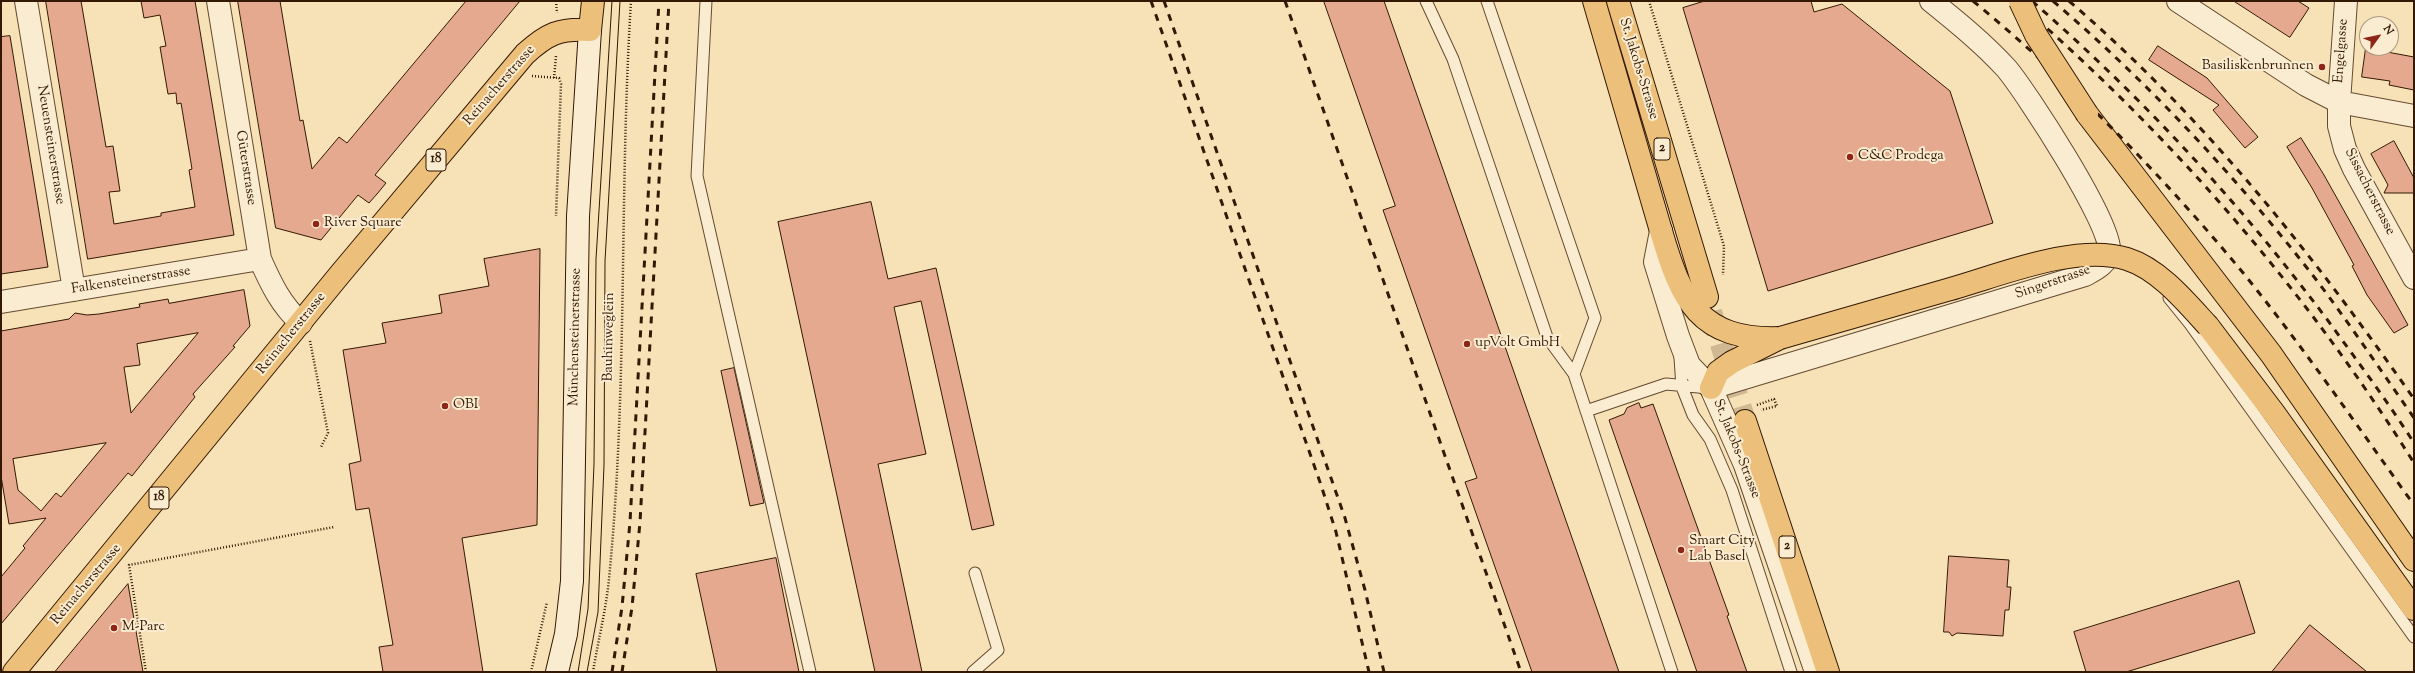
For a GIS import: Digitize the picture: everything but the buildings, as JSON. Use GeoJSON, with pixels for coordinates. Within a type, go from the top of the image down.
{"type":"FeatureCollection","features":[{"type":"Feature","properties":{"kind":"main road","name":"Münchensteinerstrasse"},"geometry":{"type":"LineString","coordinates":[[590,30],[593,1]]}},
{"type":"Feature","properties":{"kind":"main road"},"geometry":{"type":"LineString","coordinates":[[1594,1],[1670,263],[1676,279],[1699,315],[1715,326],[1734,335],[1760,339],[1780,338]]}},
{"type":"Feature","properties":{"kind":"main road","name":"St. Jakobs-Strasse"},"geometry":{"type":"LineString","coordinates":[[1618,1],[1707,297]]}},
{"type":"Feature","properties":{"kind":"main road"},"geometry":{"type":"LineString","coordinates":[[2020,1],[2036,35],[2087,114],[2120,159],[2185,239],[2270,354],[2414,560]]}},
{"type":"Feature","properties":{"kind":"main road","name":"Reinacherstrasse"},"geometry":{"type":"LineString","coordinates":[[14,672],[301,323],[525,54],[548,36],[574,29],[590,30]]}},
{"type":"Feature","properties":{"kind":"main road"},"geometry":{"type":"LineString","coordinates":[[1711,388],[1718,372],[1732,362],[1780,338],[2064,258],[2097,254],[2128,260],[2155,275],[2188,303],[2222,343],[2414,609]]}},
{"type":"Feature","properties":{"kind":"main road","name":"St. Jakobs-Strasse"},"geometry":{"type":"LineString","coordinates":[[1753,413],[1828,672]]}},
{"type":"Feature","properties":{"kind":"street","name":"Neuensteinerstrasse"},"geometry":{"type":"LineString","coordinates":[[26,1],[74,290]]}},
{"type":"Feature","properties":{"kind":"street","name":"Güterstrasse"},"geometry":{"type":"LineString","coordinates":[[218,1],[260,259],[277,296],[289,312],[301,323]]}},
{"type":"Feature","properties":{"kind":"street"},"geometry":{"type":"LineString","coordinates":[[1932,1],[1965,29],[2020,85],[2033,103],[2103,223],[2110,250]]}},
{"type":"Feature","properties":{"kind":"street"},"geometry":{"type":"LineString","coordinates":[[2178,1],[2306,85],[2338,102],[2414,116]]}},
{"type":"Feature","properties":{"kind":"street","name":"Engelgasse"},"geometry":{"type":"LineString","coordinates":[[2338,102],[2346,1]]}},
{"type":"Feature","properties":{"kind":"street","name":"Münchensteinerstrasse"},"geometry":{"type":"LineString","coordinates":[[557,672],[566,634],[572,581],[578,216],[590,30]]}},
{"type":"Feature","properties":{"kind":"street","name":"Sissacherstrasse"},"geometry":{"type":"LineString","coordinates":[[2338,102],[2339,126],[2348,156],[2414,278]]}},
{"type":"Feature","properties":{"kind":"street","name":"St. Jakobs-Strasse"},"geometry":{"type":"LineString","coordinates":[[1661,231],[1655,262],[1678,336],[1689,365],[1711,388],[1744,465],[1816,672]]}},
{"type":"Feature","properties":{"kind":"street","name":"Singerstrasse"},"geometry":{"type":"LineString","coordinates":[[1711,388],[2085,276],[2104,264],[2110,250]]}},
{"type":"Feature","properties":{"kind":"street","name":"Falkensteinerstrasse"},"geometry":{"type":"LineString","coordinates":[[1,302],[260,259]]}},
{"type":"Feature","properties":{"kind":"lane"},"geometry":{"type":"LineString","coordinates":[[706,1],[697,176],[810,672]]}},
{"type":"Feature","properties":{"kind":"lane"},"geometry":{"type":"LineString","coordinates":[[1426,1],[1453,59],[1547,337],[1574,374],[1672,672]]}},
{"type":"Feature","properties":{"kind":"lane"},"geometry":{"type":"LineString","coordinates":[[1487,1],[1595,318],[1574,374]]}},
{"type":"Feature","properties":{"kind":"lane"},"geometry":{"type":"LineString","coordinates":[[2110,250],[2130,256],[2149,274],[2190,324],[2414,637]]}},
{"type":"Feature","properties":{"kind":"lane"},"geometry":{"type":"LineString","coordinates":[[1678,336],[1682,387],[1693,415],[1710,440],[1732,490],[1791,672]]}},
{"type":"Feature","properties":{"kind":"lane"},"geometry":{"type":"LineString","coordinates":[[1586,411],[1666,384],[1682,387],[1711,388]]}},
{"type":"Feature","properties":{"kind":"lane"},"geometry":{"type":"LineString","coordinates":[[973,672],[998,650],[975,573]]}},
{"type":"Feature","properties":{"kind":"path","name":"Bauhinweglein"},"geometry":{"type":"LineString","coordinates":[[593,672],[609,580],[619,433],[624,142],[630,1]]}},
{"type":"Feature","properties":{"kind":"path"},"geometry":{"type":"LineString","coordinates":[[1649,1],[1724,246],[1722,277]]}},
{"type":"Feature","properties":{"kind":"path"},"geometry":{"type":"LineString","coordinates":[[507,75],[559,78],[561,84],[556,218]]}},
{"type":"Feature","properties":{"kind":"path"},"geometry":{"type":"LineString","coordinates":[[301,323],[312,345],[328,433],[320,447]]}},
{"type":"Feature","properties":{"kind":"path"},"geometry":{"type":"LineString","coordinates":[[1774,400],[1777,406],[1753,413],[1774,400]]}},
{"type":"Feature","properties":{"kind":"path"},"geometry":{"type":"LineString","coordinates":[[146,672],[128,565],[334,527]]}},
{"type":"Feature","properties":{"kind":"path"},"geometry":{"type":"LineString","coordinates":[[531,672],[548,598]]}},
{"type":"Feature","properties":{"kind":"tunnel"},"geometry":{"type":"LineString","coordinates":[[1711,312],[1745,421]]}},
{"type":"Feature","properties":{"kind":"tram line"},"geometry":{"type":"LineString","coordinates":[[578,672],[588,609],[594,464],[596,259],[612,1]]}},
{"type":"Feature","properties":{"kind":"tram line"},"geometry":{"type":"LineString","coordinates":[[587,672],[598,612],[604,465],[605,261],[620,1]]}},
{"type":"Feature","properties":{"kind":"railway"},"geometry":{"type":"LineString","coordinates":[[612,672],[622,607],[630,522],[659,1]]}},
{"type":"Feature","properties":{"kind":"railway"},"geometry":{"type":"LineString","coordinates":[[622,672],[632,607],[640,522],[669,1]]}},
{"type":"Feature","properties":{"kind":"railway"},"geometry":{"type":"LineString","coordinates":[[1151,1],[1321,485],[1336,532],[1369,672]]}},
{"type":"Feature","properties":{"kind":"railway"},"geometry":{"type":"LineString","coordinates":[[1164,1],[1345,518],[1365,590],[1384,672]]}},
{"type":"Feature","properties":{"kind":"railway"},"geometry":{"type":"LineString","coordinates":[[1285,1],[1521,672]]}},
{"type":"Feature","properties":{"kind":"railway"},"geometry":{"type":"LineString","coordinates":[[1973,1],[2080,97],[2115,131],[2182,202],[2244,274],[2288,330],[2414,505]]}},
{"type":"Feature","properties":{"kind":"railway"},"geometry":{"type":"LineString","coordinates":[[2016,1],[2073,52],[2128,105],[2181,160],[2232,217],[2281,276],[2328,337],[2372,399],[2414,463]]}},
{"type":"Feature","properties":{"kind":"railway"},"geometry":{"type":"LineString","coordinates":[[2032,1],[2152,114],[2261,235],[2329,322],[2414,443]]}},
{"type":"Feature","properties":{"kind":"railway"},"geometry":{"type":"LineString","coordinates":[[2053,1],[2125,66],[2225,170],[2318,282],[2414,418]]}},
{"type":"Feature","properties":{"kind":"railway"},"geometry":{"type":"LineString","coordinates":[[2069,1],[2119,46],[2166,92],[2254,189],[2336,292],[2414,399]]}},
{"type":"Feature","properties":{"kind":"place","name":"Basiliskenbrunnen"},"geometry":{"type":"Point","coordinates":[2322,67]}},
{"type":"Feature","properties":{"kind":"place","name":"C&C Prodega"},"geometry":{"type":"Point","coordinates":[1850,157]}},
{"type":"Feature","properties":{"kind":"place","name":"River Square"},"geometry":{"type":"Point","coordinates":[316,224]}},
{"type":"Feature","properties":{"kind":"place","name":"upVolt GmbH"},"geometry":{"type":"Point","coordinates":[1467,344]}},
{"type":"Feature","properties":{"kind":"place","name":"OBI"},"geometry":{"type":"Point","coordinates":[445,406]}},
{"type":"Feature","properties":{"kind":"place","name":"Smart City Lab Basel"},"geometry":{"type":"Point","coordinates":[1681,550]}},
{"type":"Feature","properties":{"kind":"place","name":"M-Parc"},"geometry":{"type":"Point","coordinates":[114,628]}}]}
